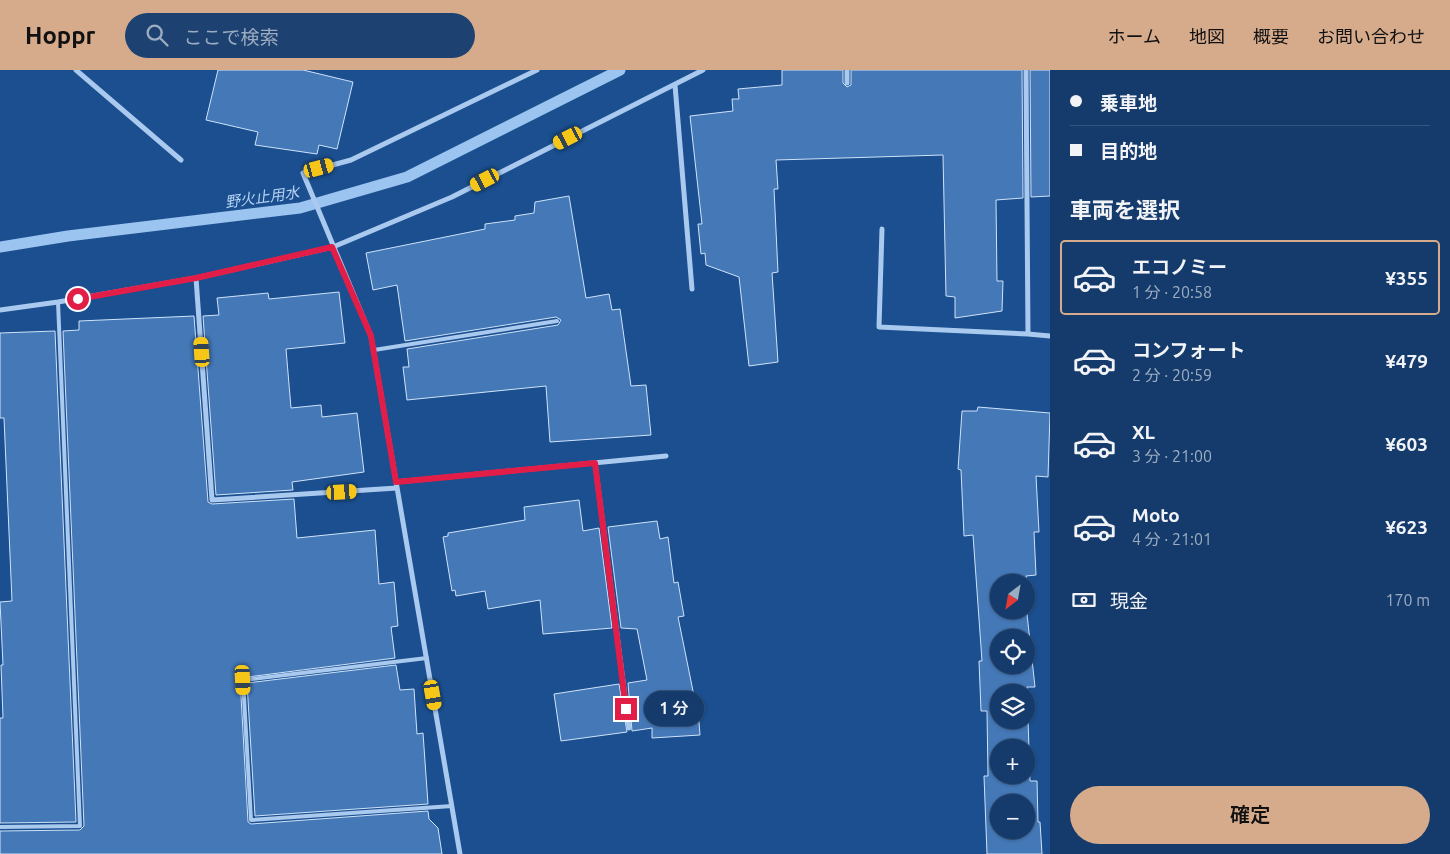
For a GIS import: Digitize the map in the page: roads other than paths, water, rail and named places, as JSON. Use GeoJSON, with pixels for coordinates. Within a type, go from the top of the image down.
{"type":"FeatureCollection","features":[{"type":"Feature","properties":{"kind":"street"},"geometry":{"type":"LineString","coordinates":[[76,70],[181,160]]}},
{"type":"Feature","properties":{"kind":"street"},"geometry":{"type":"LineString","coordinates":[[460,854],[371,336],[332,247],[303,173],[351,160],[537,70]]}},
{"type":"Feature","properties":{"kind":"street"},"geometry":{"type":"LineString","coordinates":[[0,310],[196,278],[332,247],[452,197],[703,70]]}},
{"type":"Feature","properties":{"kind":"street"},"geometry":{"type":"LineString","coordinates":[[847,70],[847,83]]}},
{"type":"Feature","properties":{"kind":"street"},"geometry":{"type":"LineString","coordinates":[[1026,70],[1028,334]]}},
{"type":"Feature","properties":{"kind":"street"},"geometry":{"type":"LineString","coordinates":[[675,85],[692,288]]}},
{"type":"Feature","properties":{"kind":"street"},"geometry":{"type":"LineString","coordinates":[[882,229],[879,327],[1050,336]]}},
{"type":"Feature","properties":{"kind":"street"},"geometry":{"type":"LineString","coordinates":[[196,278],[212,500],[397,488]]}},
{"type":"Feature","properties":{"kind":"street"},"geometry":{"type":"LineString","coordinates":[[396,482],[666,456]]}},
{"type":"Feature","properties":{"kind":"street"},"geometry":{"type":"LineString","coordinates":[[595,463],[629,728]]}},
{"type":"Feature","properties":{"kind":"lane"},"geometry":{"type":"LineString","coordinates":[[0,827],[80,826],[58,302]]}},
{"type":"Feature","properties":{"kind":"lane"},"geometry":{"type":"LineString","coordinates":[[374,350],[557,322]]}},
{"type":"Feature","properties":{"kind":"lane"},"geometry":{"type":"LineString","coordinates":[[427,658],[243,680],[251,820],[452,806]]}},
{"type":"Feature","properties":{"kind":"waterway","name":"野火止用水"},"geometry":{"type":"LineString","coordinates":[[0,247],[68,236],[300,208],[407,177],[620,70]]}}]}
